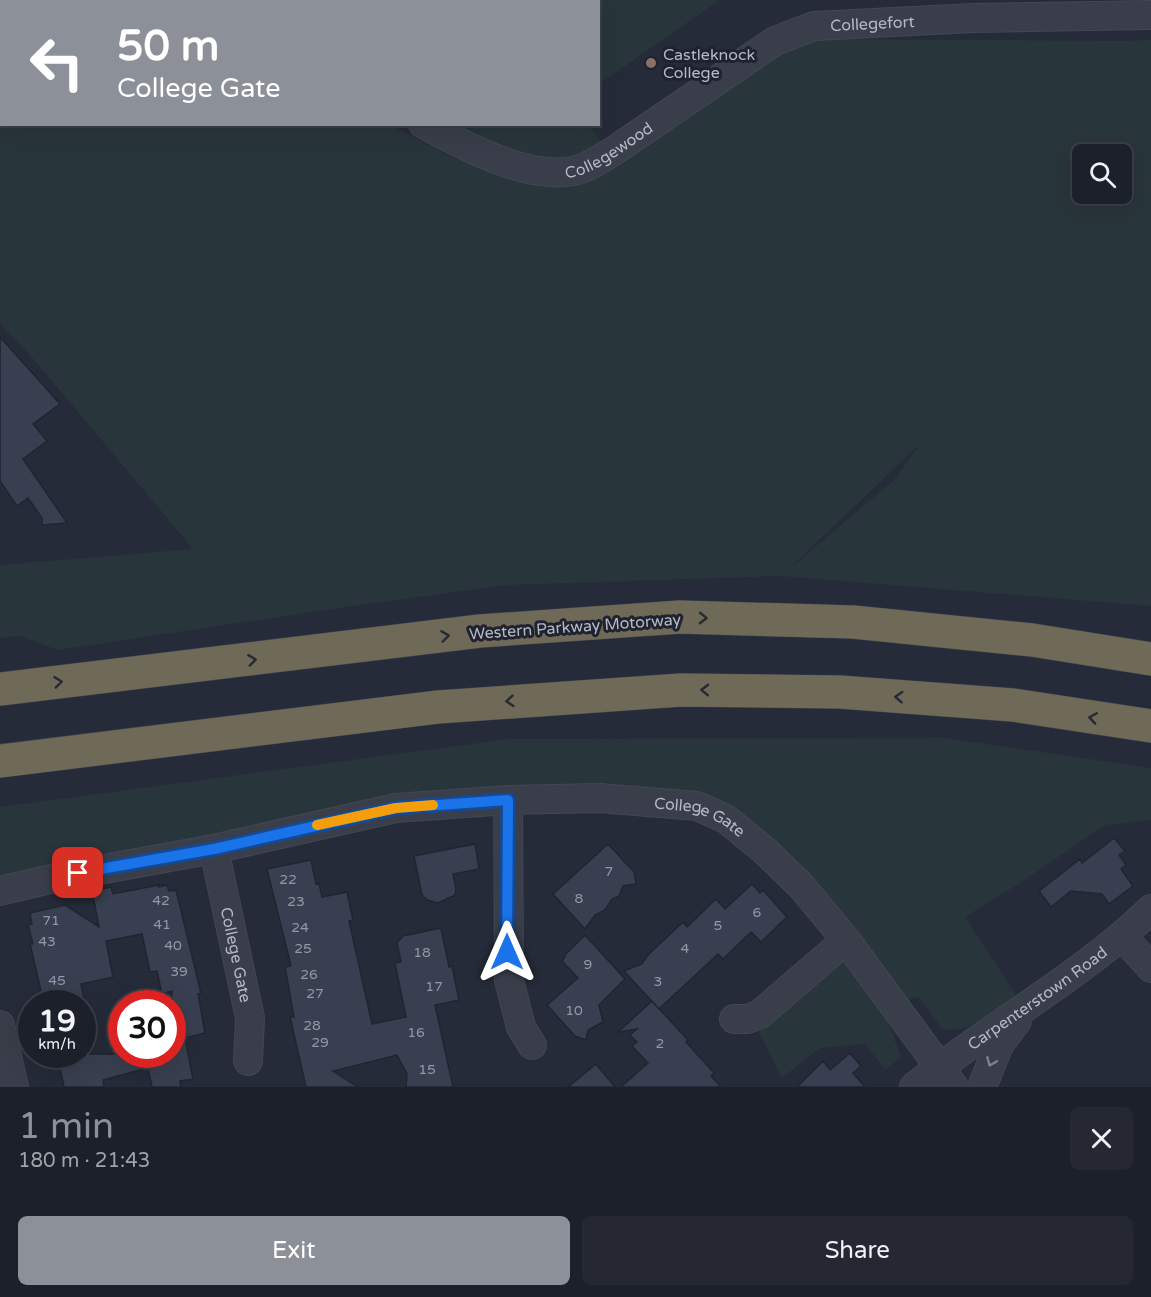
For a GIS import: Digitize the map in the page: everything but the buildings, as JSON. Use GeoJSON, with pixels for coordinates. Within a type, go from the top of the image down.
{"type":"FeatureCollection","features":[{"type":"Feature","properties":{"kind":"highway","name":"Western Parkway Motorway"},"geometry":{"type":"LineString","coordinates":[[0,689],[480,631],[680,617],[853,622],[1032,640],[1151,659]]}},
{"type":"Feature","properties":{"kind":"highway"},"geometry":{"type":"LineString","coordinates":[[0,761],[438,707],[681,690],[840,692],[1013,705],[1151,726]]}},
{"type":"Feature","properties":{"kind":"street","name":"Collegefort"},"geometry":{"type":"LineString","coordinates":[[775,41],[814,26],[972,9],[1028,9],[1151,15]]}},
{"type":"Feature","properties":{"kind":"street","name":"Collegewood"},"geometry":{"type":"LineString","coordinates":[[427,126],[492,158],[537,170],[574,171],[615,150],[775,41]]}},
{"type":"Feature","properties":{"kind":"street","name":"College Gate"},"geometry":{"type":"LineString","coordinates":[[0,891],[55,878],[214,849],[396,808],[508,800],[599,798],[697,806],[726,819],[765,850],[802,887],[846,940],[947,1077]]}},
{"type":"Feature","properties":{"kind":"street"},"geometry":{"type":"LineString","coordinates":[[508,800],[508,980],[521,1027],[532,1046]]}},
{"type":"Feature","properties":{"kind":"street","name":"College Gate"},"geometry":{"type":"LineString","coordinates":[[214,849],[250,1017],[248,1061]]}},
{"type":"Feature","properties":{"kind":"street","name":"Carpenterstown Road"},"geometry":{"type":"LineString","coordinates":[[914,1087],[947,1077],[1029,1006],[1123,937],[1151,909]]}},
{"type":"Feature","properties":{"kind":"street"},"geometry":{"type":"LineString","coordinates":[[1123,937],[1151,968]]}},
{"type":"Feature","properties":{"kind":"street"},"geometry":{"type":"LineString","coordinates":[[734,1019],[748,1019],[760,1014],[846,940]]}},
{"type":"Feature","properties":{"kind":"street"},"geometry":{"type":"LineString","coordinates":[[982,1087],[999,1045],[1029,1006]]}},
{"type":"Feature","properties":{"kind":"street"},"geometry":{"type":"LineString","coordinates":[[0,1025],[15,1087]]}},
{"type":"Feature","properties":{"kind":"shaded area"},"geometry":{"type":"Polygon","coordinates":[[[600,0],[720,0],[600,83],[600,0]]]}},
{"type":"Feature","properties":{"kind":"shaded area"},"geometry":{"type":"Polygon","coordinates":[[[804,39],[1151,40],[1151,606],[781,576],[507,585],[58,650],[20,636],[0,638],[0,565],[193,549],[36,362],[0,323],[0,126],[392,126],[455,158],[528,183],[549,185],[583,183],[606,173],[804,39]],[[919,445],[794,564],[895,479],[919,445]]]}},
{"type":"Feature","properties":{"kind":"shaded area"},"geometry":{"type":"Polygon","coordinates":[[[451,126],[590,126],[601,142],[576,158],[557,161],[524,157],[493,146],[451,126]]]}},
{"type":"Feature","properties":{"kind":"shaded area"},"geometry":{"type":"Polygon","coordinates":[[[945,738],[1151,768],[1151,820],[1105,825],[965,917],[1016,995],[982,1020],[963,1028],[942,1029],[919,997],[905,1000],[745,822],[508,800],[0,901],[0,807],[509,739],[945,738]]]}},
{"type":"Feature","properties":{"kind":"shaded area"},"geometry":{"type":"Polygon","coordinates":[[[842,960],[861,969],[887,1019],[901,1057],[885,1070],[865,1044],[820,1048],[782,1078],[758,1030],[842,960]]]}},
{"type":"Feature","properties":{"kind":"slow traffic"},"geometry":{"type":"LineString","coordinates":[[317,825],[396,808],[433,805]]}},
{"type":"Feature","properties":{"kind":"place","name":"Castleknock College"},"geometry":{"type":"Point","coordinates":[651,63]}},
{"type":"Feature","properties":{"kind":"route"},"geometry":{"type":"LineString","coordinates":[[78,873],[214,849],[396,808],[508,800],[507,952]]}}]}
